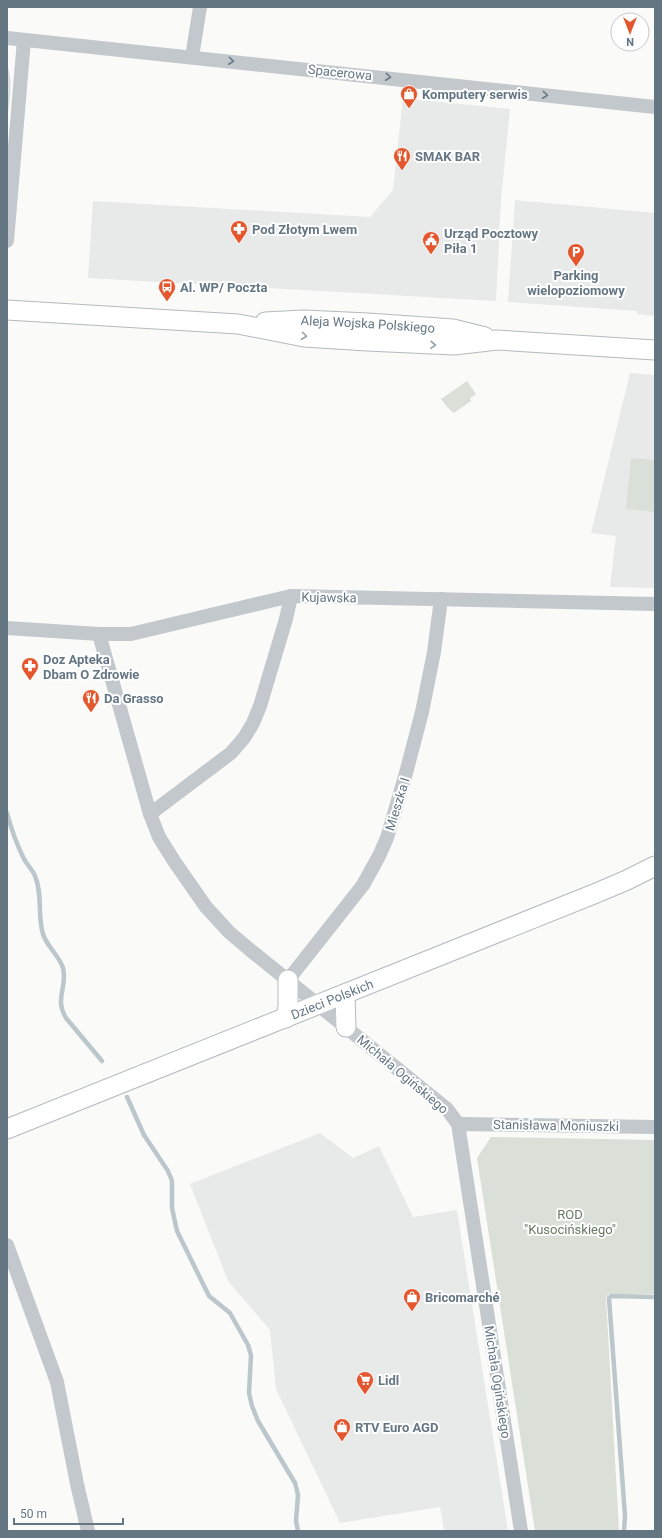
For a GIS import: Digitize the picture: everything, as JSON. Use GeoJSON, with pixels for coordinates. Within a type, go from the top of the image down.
{"type":"FeatureCollection","features":[{"type":"Feature","properties":{"kind":"street"},"geometry":{"type":"LineString","coordinates":[[192,57],[200,7]]}},
{"type":"Feature","properties":{"kind":"street","name":"Spacerowa"},"geometry":{"type":"LineString","coordinates":[[7,38],[655,107]]}},
{"type":"Feature","properties":{"kind":"street"},"geometry":{"type":"LineString","coordinates":[[7,241],[24,40]]}},
{"type":"Feature","properties":{"kind":"street","name":"Aleja Wojska Polskiego"},"geometry":{"type":"LineString","coordinates":[[7,310],[238,324],[304,320],[368,323],[453,329],[497,340],[655,350]]}},
{"type":"Feature","properties":{"kind":"street"},"geometry":{"type":"LineString","coordinates":[[150,814],[231,753],[244,738],[253,723],[260,706],[286,619],[291,596]]}},
{"type":"Feature","properties":{"kind":"street","name":"Kujawska"},"geometry":{"type":"LineString","coordinates":[[7,628],[99,634],[131,634],[291,596],[655,604]]}},
{"type":"Feature","properties":{"kind":"street","name":"Mieszka I"},"geometry":{"type":"LineString","coordinates":[[288,980],[363,885],[387,838],[422,712],[434,652],[441,600]]}},
{"type":"Feature","properties":{"kind":"street","name":"Michała Ogińskiego"},"geometry":{"type":"LineString","coordinates":[[99,634],[150,814],[159,837],[206,907],[229,932],[447,1109],[458,1124],[521,1531]]}},
{"type":"Feature","properties":{"kind":"street","name":"Dzieci Polskich"},"geometry":{"type":"LineString","coordinates":[[7,1129],[594,894],[655,866]]}},
{"type":"Feature","properties":{"kind":"street"},"geometry":{"type":"LineString","coordinates":[[286,1018],[288,1006],[288,980]]}},
{"type":"Feature","properties":{"kind":"street"},"geometry":{"type":"LineString","coordinates":[[345,994],[346,1027]]}},
{"type":"Feature","properties":{"kind":"street","name":"Stanisława Moniuszki"},"geometry":{"type":"LineString","coordinates":[[458,1124],[655,1127]]}},
{"type":"Feature","properties":{"kind":"street"},"geometry":{"type":"LineString","coordinates":[[7,1245],[57,1382],[88,1531]]}},
{"type":"Feature","properties":{"kind":"shaded area"},"geometry":{"type":"Polygon","coordinates":[[[403,98],[510,109],[501,199],[496,301],[88,278],[93,201],[370,217],[393,190],[403,98]]]}},
{"type":"Feature","properties":{"kind":"shaded area"},"geometry":{"type":"Polygon","coordinates":[[[515,200],[655,213],[655,316],[637,314],[637,311],[508,302],[515,200]]]}},
{"type":"Feature","properties":{"kind":"shaded area"},"geometry":{"type":"Polygon","coordinates":[[[630,373],[655,375],[655,588],[610,587],[616,536],[591,533],[630,373]]]}},
{"type":"Feature","properties":{"kind":"shaded area"},"geometry":{"type":"Polygon","coordinates":[[[320,1133],[353,1158],[379,1146],[413,1217],[457,1210],[508,1531],[444,1531],[440,1507],[340,1523],[276,1389],[270,1330],[228,1281],[190,1184],[320,1133]]]}},
{"type":"Feature","properties":{"kind":"green space"},"geometry":{"type":"Polygon","coordinates":[[[7,66],[11,85],[7,120],[7,66]]]}},
{"type":"Feature","properties":{"kind":"green space"},"geometry":{"type":"Polygon","coordinates":[[[467,381],[476,394],[470,398],[471,401],[454,413],[441,399],[467,381]]]}},
{"type":"Feature","properties":{"kind":"green space"},"geometry":{"type":"Polygon","coordinates":[[[631,458],[655,460],[655,512],[626,509],[631,458]]]}},
{"type":"Feature","properties":{"kind":"green space","name":"ROD \"Kusocińskiego\""},"geometry":{"type":"Polygon","coordinates":[[[491,1137],[655,1140],[655,1294],[609,1294],[606,1297],[619,1531],[535,1531],[477,1158],[491,1137]]]}},
{"type":"Feature","properties":{"kind":"waterway"},"geometry":{"type":"LineString","coordinates":[[7,813],[19,848],[25,861],[34,874],[37,883],[39,890],[40,919],[43,934],[63,968],[64,981],[61,998],[63,1011],[66,1018],[102,1061]]}},
{"type":"Feature","properties":{"kind":"waterway"},"geometry":{"type":"LineString","coordinates":[[127,1097],[144,1135],[168,1171],[172,1181],[172,1208],[177,1231],[209,1296],[230,1313],[248,1345],[251,1355],[249,1393],[252,1406],[258,1421],[295,1483],[298,1495],[296,1521],[298,1531]]}},
{"type":"Feature","properties":{"kind":"waterway"},"geometry":{"type":"LineString","coordinates":[[624,1531],[625,1516],[609,1298],[611,1296],[655,1297]]}},
{"type":"Feature","properties":{"kind":"place","name":"Komputery serwis"},"geometry":{"type":"Point","coordinates":[409,109]}},
{"type":"Feature","properties":{"kind":"place","name":"SMAK BAR"},"geometry":{"type":"Point","coordinates":[402,171]}},
{"type":"Feature","properties":{"kind":"place","name":"Pod Złotym Lwem"},"geometry":{"type":"Point","coordinates":[239,244]}},
{"type":"Feature","properties":{"kind":"place","name":"Urząd Pocztowy Piła 1"},"geometry":{"type":"Point","coordinates":[431,255]}},
{"type":"Feature","properties":{"kind":"place","name":"Parking wielopoziomowy"},"geometry":{"type":"Point","coordinates":[576,267]}},
{"type":"Feature","properties":{"kind":"place","name":"Al. WP/ Poczta"},"geometry":{"type":"Point","coordinates":[167,302]}},
{"type":"Feature","properties":{"kind":"place","name":"Doz Apteka Dbam O Zdrowie"},"geometry":{"type":"Point","coordinates":[30,681]}},
{"type":"Feature","properties":{"kind":"place","name":"Da Grasso"},"geometry":{"type":"Point","coordinates":[91,713]}},
{"type":"Feature","properties":{"kind":"place","name":"Bricomarché"},"geometry":{"type":"Point","coordinates":[412,1312]}},
{"type":"Feature","properties":{"kind":"place","name":"Lidl"},"geometry":{"type":"Point","coordinates":[365,1395]}},
{"type":"Feature","properties":{"kind":"place","name":"RTV Euro AGD"},"geometry":{"type":"Point","coordinates":[342,1442]}}]}
